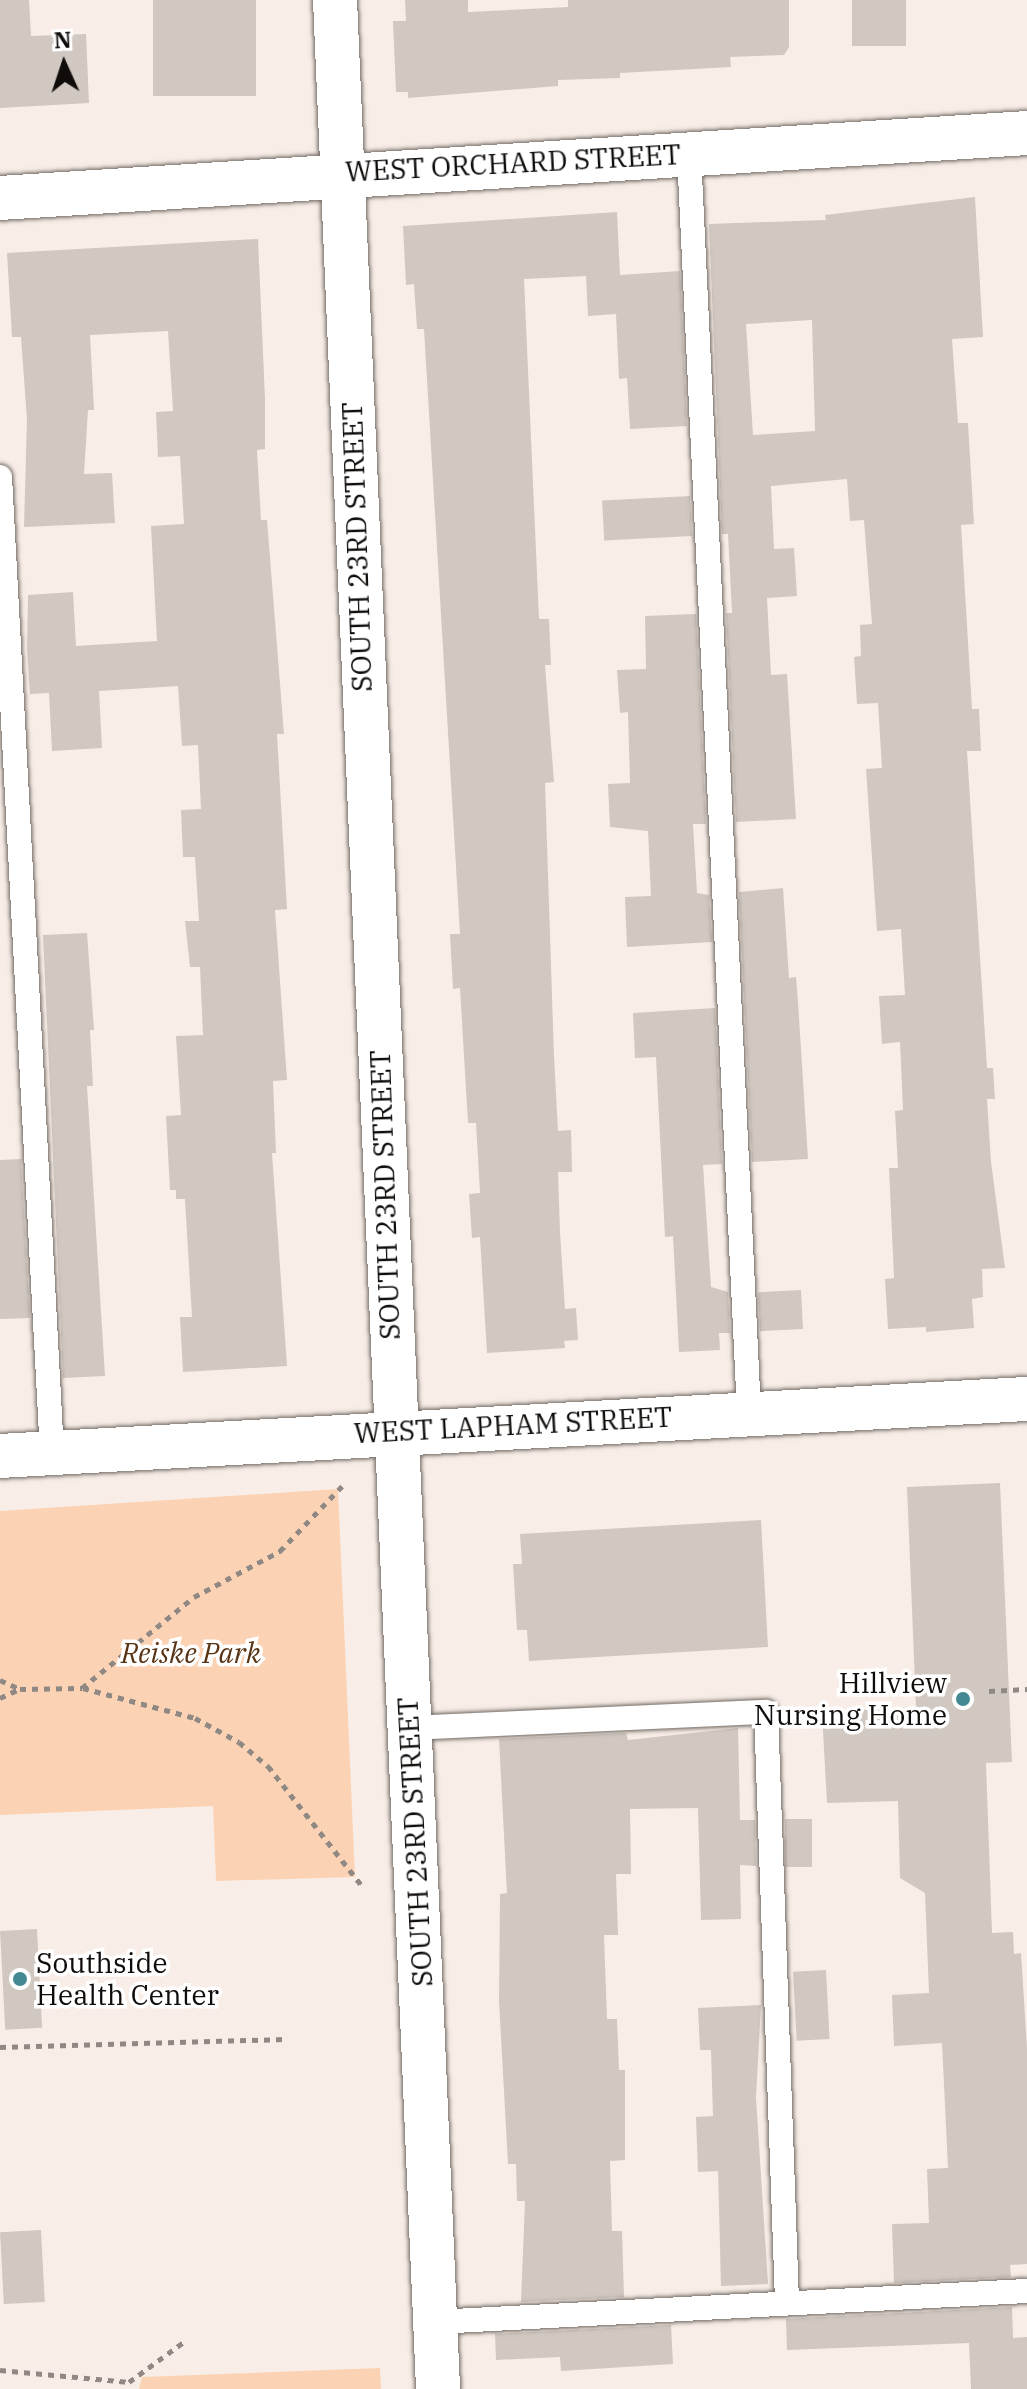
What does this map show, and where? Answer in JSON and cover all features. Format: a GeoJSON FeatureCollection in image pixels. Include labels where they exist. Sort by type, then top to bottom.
{"type":"FeatureCollection","features":[{"type":"Feature","properties":{"kind":"street","name":"SOUTH 23RD STREET"},"geometry":{"type":"LineString","coordinates":[[335,0],[340,173],[438,2389]]}},
{"type":"Feature","properties":{"kind":"street","name":"WEST ORCHARD STREET"},"geometry":{"type":"LineString","coordinates":[[0,198],[340,173],[1027,133]]}},
{"type":"Feature","properties":{"kind":"street","name":"WEST LAPHAM STREET"},"geometry":{"type":"LineString","coordinates":[[0,1456],[749,1411],[1027,1399]]}},
{"type":"Feature","properties":{"kind":"lane"},"geometry":{"type":"LineString","coordinates":[[689,154],[749,1411]]}},
{"type":"Feature","properties":{"kind":"lane"},"geometry":{"type":"LineString","coordinates":[[0,477],[52,1452]]}},
{"type":"Feature","properties":{"kind":"lane"},"geometry":{"type":"LineString","coordinates":[[410,1728],[766,1712],[787,2303]]}},
{"type":"Feature","properties":{"kind":"lane"},"geometry":{"type":"LineString","coordinates":[[435,2322],[1027,2291]]}},
{"type":"Feature","properties":{"kind":"path"},"geometry":{"type":"LineString","coordinates":[[82,1688],[194,1597],[280,1551],[343,1485]]}},
{"type":"Feature","properties":{"kind":"path"},"geometry":{"type":"LineString","coordinates":[[0,1680],[20,1689]]}},
{"type":"Feature","properties":{"kind":"path"},"geometry":{"type":"LineString","coordinates":[[0,1698],[20,1689],[82,1688],[195,1718],[239,1742],[268,1766],[362,1886]]}},
{"type":"Feature","properties":{"kind":"path"},"geometry":{"type":"LineString","coordinates":[[989,1691],[1027,1689]]}},
{"type":"Feature","properties":{"kind":"path"},"geometry":{"type":"LineString","coordinates":[[0,2047],[285,2039]]}},
{"type":"Feature","properties":{"kind":"path"},"geometry":{"type":"LineString","coordinates":[[0,2370],[129,2382],[185,2341]]}},
{"type":"Feature","properties":{"kind":"green space","name":"Reiske Park"},"geometry":{"type":"Polygon","coordinates":[[[338,1489],[355,1877],[216,1881],[213,1806],[0,1815],[0,1511],[338,1489]]]}},
{"type":"Feature","properties":{"kind":"green space"},"geometry":{"type":"Polygon","coordinates":[[[380,2368],[381,2389],[139,2389],[142,2377],[380,2368]]]}},
{"type":"Feature","properties":{"kind":"building"},"geometry":{"type":"Polygon","coordinates":[[[0,0],[29,0],[31,36],[86,34],[89,103],[0,108],[0,0]]]}},
{"type":"Feature","properties":{"kind":"building"},"geometry":{"type":"Polygon","coordinates":[[[153,0],[256,0],[256,96],[153,96],[153,0]]]}},
{"type":"Feature","properties":{"kind":"building"},"geometry":{"type":"Polygon","coordinates":[[[405,0],[468,0],[468,12],[568,7],[568,0],[789,0],[789,47],[784,55],[730,57],[731,67],[620,73],[620,78],[558,80],[558,86],[408,98],[408,92],[396,92],[393,21],[406,21],[405,0]]]}},
{"type":"Feature","properties":{"kind":"building"},"geometry":{"type":"Polygon","coordinates":[[[852,0],[906,0],[906,46],[852,46],[852,0]]]}},
{"type":"Feature","properties":{"kind":"building"},"geometry":{"type":"Polygon","coordinates":[[[975,197],[983,337],[952,339],[958,423],[968,423],[974,524],[961,525],[972,709],[979,709],[981,751],[967,751],[987,1068],[993,1068],[995,1099],[987,1099],[991,1162],[1005,1268],[982,1269],[983,1297],[972,1299],[974,1328],[926,1332],[926,1327],[888,1329],[885,1279],[894,1278],[889,1168],[898,1168],[895,1111],[903,1110],[900,1042],[882,1044],[879,996],[905,995],[901,929],[877,931],[866,769],[882,768],[878,703],[857,704],[854,657],[861,656],[860,625],[872,624],[864,520],[850,521],[847,479],[771,486],[774,549],[794,548],[797,596],[767,598],[771,675],[787,674],[796,819],[736,822],[726,613],[732,613],[728,534],[722,534],[709,224],[826,220],[825,215],[975,197]],[[812,320],[746,324],[753,435],[815,431],[812,320]]]}},
{"type":"Feature","properties":{"kind":"building"},"geometry":{"type":"Polygon","coordinates":[[[617,212],[620,275],[680,271],[687,426],[630,429],[627,378],[619,379],[616,314],[588,316],[586,276],[524,279],[539,619],[549,619],[551,665],[545,665],[554,782],[545,783],[558,1131],[571,1130],[572,1172],[558,1172],[560,1232],[565,1309],[576,1308],[578,1340],[564,1341],[565,1348],[487,1353],[480,1237],[472,1238],[469,1194],[480,1193],[476,1123],[468,1123],[460,988],[453,989],[450,934],[460,934],[424,329],[417,329],[414,284],[406,285],[403,226],[617,212]]]}},
{"type":"Feature","properties":{"kind":"building"},"geometry":{"type":"Polygon","coordinates":[[[258,239],[265,449],[257,450],[261,520],[267,520],[284,734],[277,734],[287,909],[275,910],[287,1080],[273,1081],[276,1153],[272,1153],[287,1366],[183,1372],[180,1317],[192,1317],[185,1199],[176,1199],[176,1190],[170,1190],[166,1116],[181,1115],[176,1036],[203,1035],[200,967],[190,967],[185,921],[199,921],[195,857],[183,857],[181,810],[201,809],[198,745],[182,746],[178,686],[99,691],[102,748],[52,751],[49,693],[30,694],[27,649],[28,595],[73,592],[76,646],[157,641],[151,526],[184,524],[180,456],[158,457],[156,412],[173,411],[168,331],[90,335],[94,410],[88,410],[84,474],[112,473],[115,523],[24,527],[27,420],[21,337],[12,337],[7,253],[258,239]]]}},
{"type":"Feature","properties":{"kind":"building"},"geometry":{"type":"Polygon","coordinates":[[[690,496],[692,536],[604,541],[602,501],[690,496]]]}},
{"type":"Feature","properties":{"kind":"building"},"geometry":{"type":"Polygon","coordinates":[[[696,614],[706,824],[693,824],[697,893],[709,895],[712,942],[627,947],[625,897],[651,896],[648,831],[610,827],[608,784],[630,783],[628,712],[620,713],[617,670],[646,669],[645,616],[696,614]]]}},
{"type":"Feature","properties":{"kind":"building"},"geometry":{"type":"Polygon","coordinates":[[[783,888],[789,978],[796,977],[808,1159],[752,1162],[739,892],[783,888]]]}},
{"type":"Feature","properties":{"kind":"building"},"geometry":{"type":"Polygon","coordinates":[[[87,933],[94,1030],[90,1030],[93,1086],[87,1086],[105,1376],[63,1378],[43,935],[87,933]]]}},
{"type":"Feature","properties":{"kind":"building"},"geometry":{"type":"Polygon","coordinates":[[[715,1008],[722,1164],[703,1165],[711,1287],[728,1292],[730,1333],[719,1333],[720,1350],[679,1352],[673,1236],[665,1237],[656,1057],[635,1058],[633,1013],[715,1008]]]}},
{"type":"Feature","properties":{"kind":"building"},"geometry":{"type":"Polygon","coordinates":[[[21,1159],[30,1318],[0,1319],[0,1160],[21,1159]]]}},
{"type":"Feature","properties":{"kind":"building"},"geometry":{"type":"Polygon","coordinates":[[[801,1290],[803,1329],[760,1331],[758,1292],[801,1290]]]}},
{"type":"Feature","properties":{"kind":"building"},"geometry":{"type":"Polygon","coordinates":[[[1000,1483],[1012,1762],[986,1763],[992,1933],[1013,1932],[1014,1954],[1021,1953],[1027,2048],[1027,2264],[1010,2265],[1011,2277],[894,2283],[892,2224],[929,2223],[927,2169],[948,2168],[942,2043],[894,2046],[892,1995],[929,1993],[925,1893],[900,1878],[898,1801],[827,1803],[822,1712],[916,1707],[907,1487],[1000,1483]]]}},
{"type":"Feature","properties":{"kind":"building"},"geometry":{"type":"Polygon","coordinates":[[[761,1520],[768,1647],[529,1661],[527,1630],[517,1630],[513,1564],[522,1564],[520,1534],[761,1520]]]}},
{"type":"Feature","properties":{"kind":"building"},"geometry":{"type":"Polygon","coordinates":[[[738,1728],[740,1820],[755,1820],[756,1866],[740,1865],[741,1919],[701,1920],[698,1808],[630,1809],[631,1874],[616,1874],[618,1935],[604,1935],[607,2019],[617,2019],[619,2070],[625,2070],[625,2160],[610,2161],[612,2231],[622,2231],[624,2297],[521,2302],[525,2201],[517,2201],[516,2164],[508,2164],[499,2001],[500,1894],[507,1893],[499,1739],[626,1733],[628,1740],[738,1728]]]}},
{"type":"Feature","properties":{"kind":"building"},"geometry":{"type":"Polygon","coordinates":[[[785,1819],[812,1819],[812,1867],[785,1867],[785,1819]]]}},
{"type":"Feature","properties":{"kind":"building","name":"Southside Health Center"},"geometry":{"type":"Polygon","coordinates":[[[37,1929],[42,2028],[5,2030],[0,1931],[37,1929]]]}},
{"type":"Feature","properties":{"kind":"building"},"geometry":{"type":"Polygon","coordinates":[[[826,1970],[830,2039],[797,2041],[793,1972],[826,1970]]]}},
{"type":"Feature","properties":{"kind":"building"},"geometry":{"type":"Polygon","coordinates":[[[761,2005],[756,2098],[768,2284],[721,2286],[718,2171],[698,2172],[696,2117],[713,2116],[711,2050],[700,2050],[698,2008],[761,2005]]]}},
{"type":"Feature","properties":{"kind":"building"},"geometry":{"type":"Polygon","coordinates":[[[41,2230],[45,2302],[4,2304],[0,2232],[41,2230]]]}},
{"type":"Feature","properties":{"kind":"building"},"geometry":{"type":"Polygon","coordinates":[[[1012,2307],[1013,2338],[1027,2337],[1027,2389],[971,2389],[969,2343],[787,2350],[786,2319],[1012,2307]]]}},
{"type":"Feature","properties":{"kind":"building"},"geometry":{"type":"Polygon","coordinates":[[[671,2325],[673,2364],[561,2371],[560,2357],[496,2360],[495,2334],[671,2325]]]}},
{"type":"Feature","properties":{"kind":"place","name":"Hillview Nursing Home"},"geometry":{"type":"Point","coordinates":[963,1699]}},
{"type":"Feature","properties":{"kind":"place","name":"Southside Health Center"},"geometry":{"type":"Point","coordinates":[20,1979]}}]}
